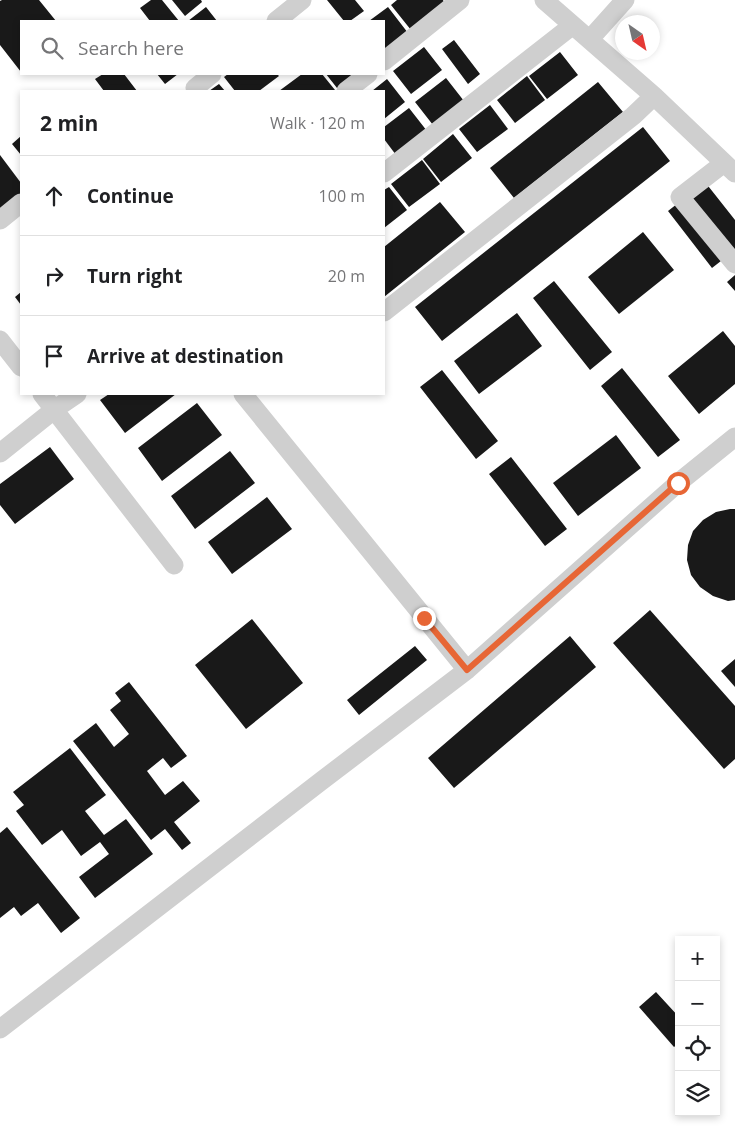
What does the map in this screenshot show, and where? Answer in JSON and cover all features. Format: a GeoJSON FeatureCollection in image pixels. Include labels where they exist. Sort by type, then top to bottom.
{"type":"FeatureCollection","features":[{"type":"Feature","properties":{"kind":"street"},"geometry":{"type":"LineString","coordinates":[[277,20],[302,0]]}},
{"type":"Feature","properties":{"kind":"street"},"geometry":{"type":"LineString","coordinates":[[385,60],[460,0]]}},
{"type":"Feature","properties":{"kind":"street"},"geometry":{"type":"LineString","coordinates":[[544,0],[654,96],[730,168],[680,197],[735,264]]}},
{"type":"Feature","properties":{"kind":"street"},"geometry":{"type":"LineString","coordinates":[[590,39],[625,0]]}},
{"type":"Feature","properties":{"kind":"street"},"geometry":{"type":"LineString","coordinates":[[385,172],[573,25]]}},
{"type":"Feature","properties":{"kind":"street"},"geometry":{"type":"LineString","coordinates":[[195,88],[211,75]]}},
{"type":"Feature","properties":{"kind":"street"},"geometry":{"type":"LineString","coordinates":[[347,90],[367,75]]}},
{"type":"Feature","properties":{"kind":"street"},"geometry":{"type":"LineString","coordinates":[[385,311],[632,116],[654,96]]}},
{"type":"Feature","properties":{"kind":"street"},"geometry":{"type":"LineString","coordinates":[[0,220],[20,204]]}},
{"type":"Feature","properties":{"kind":"street"},"geometry":{"type":"LineString","coordinates":[[0,340],[20,366]]}},
{"type":"Feature","properties":{"kind":"street"},"geometry":{"type":"LineString","coordinates":[[43,395],[174,564]]}},
{"type":"Feature","properties":{"kind":"street"},"geometry":{"type":"LineString","coordinates":[[0,453],[76,395]]}},
{"type":"Feature","properties":{"kind":"street"},"geometry":{"type":"LineString","coordinates":[[245,395],[467,670]]}},
{"type":"Feature","properties":{"kind":"street"},"geometry":{"type":"LineString","coordinates":[[0,1029],[467,670],[678,483],[735,437]]}},
{"type":"Feature","properties":{"kind":"building"},"geometry":{"type":"Polygon","coordinates":[[[39,0],[55,20],[20,20],[20,71],[0,45],[0,1],[39,0]]]}},
{"type":"Feature","properties":{"kind":"building"},"geometry":{"type":"Polygon","coordinates":[[[151,0],[162,0],[178,20],[149,20],[140,8],[151,0]]]}},
{"type":"Feature","properties":{"kind":"building"},"geometry":{"type":"Polygon","coordinates":[[[172,0],[201,0],[202,2],[185,16],[172,0]]]}},
{"type":"Feature","properties":{"kind":"building"},"geometry":{"type":"Polygon","coordinates":[[[327,0],[355,0],[364,11],[351,20],[343,20],[327,0]]]}},
{"type":"Feature","properties":{"kind":"building"},"geometry":{"type":"Polygon","coordinates":[[[397,0],[443,0],[445,4],[411,30],[391,5],[397,0]]]}},
{"type":"Feature","properties":{"kind":"building"},"geometry":{"type":"Polygon","coordinates":[[[206,7],[216,20],[189,20],[206,7]]]}},
{"type":"Feature","properties":{"kind":"building"},"geometry":{"type":"Polygon","coordinates":[[[388,7],[408,33],[385,51],[385,20],[370,20],[388,7]]]}},
{"type":"Feature","properties":{"kind":"building"},"geometry":{"type":"Polygon","coordinates":[[[454,40],[480,74],[468,84],[442,49],[454,40]]]}},
{"type":"Feature","properties":{"kind":"building"},"geometry":{"type":"Polygon","coordinates":[[[424,47],[442,70],[411,94],[393,71],[424,47]]]}},
{"type":"Feature","properties":{"kind":"building"},"geometry":{"type":"Polygon","coordinates":[[[560,52],[578,75],[547,99],[529,76],[560,52]]]}},
{"type":"Feature","properties":{"kind":"building"},"geometry":{"type":"Polygon","coordinates":[[[101,75],[125,75],[136,90],[103,90],[95,79],[101,75]]]}},
{"type":"Feature","properties":{"kind":"building"},"geometry":{"type":"Polygon","coordinates":[[[158,75],[177,75],[165,84],[158,75]]]}},
{"type":"Feature","properties":{"kind":"building"},"geometry":{"type":"Polygon","coordinates":[[[227,75],[279,76],[260,90],[234,90],[224,77],[227,75]]]}},
{"type":"Feature","properties":{"kind":"building"},"geometry":{"type":"Polygon","coordinates":[[[301,75],[323,75],[335,90],[280,90],[301,75]]]}},
{"type":"Feature","properties":{"kind":"building"},"geometry":{"type":"Polygon","coordinates":[[[327,75],[355,75],[337,88],[327,75]]]}},
{"type":"Feature","properties":{"kind":"building"},"geometry":{"type":"Polygon","coordinates":[[[527,76],[545,100],[515,123],[497,100],[527,76]]]}},
{"type":"Feature","properties":{"kind":"building"},"geometry":{"type":"Polygon","coordinates":[[[446,78],[464,101],[433,125],[415,102],[446,78]]]}},
{"type":"Feature","properties":{"kind":"building"},"geometry":{"type":"Polygon","coordinates":[[[387,79],[405,102],[385,118],[385,90],[373,90],[387,79]]]}},
{"type":"Feature","properties":{"kind":"building"},"geometry":{"type":"Polygon","coordinates":[[[598,82],[623,112],[514,198],[490,168],[598,82]]]}},
{"type":"Feature","properties":{"kind":"building"},"geometry":{"type":"Polygon","coordinates":[[[219,84],[224,90],[210,90],[219,84]]]}},
{"type":"Feature","properties":{"kind":"building"},"geometry":{"type":"Polygon","coordinates":[[[490,105],[508,129],[477,152],[459,129],[490,105]]]}},
{"type":"Feature","properties":{"kind":"building"},"geometry":{"type":"Polygon","coordinates":[[[409,108],[427,131],[396,155],[385,140],[385,126],[409,108]]]}},
{"type":"Feature","properties":{"kind":"building"},"geometry":{"type":"Polygon","coordinates":[[[643,127],[670,161],[442,341],[415,307],[643,127]]]}},
{"type":"Feature","properties":{"kind":"building"},"geometry":{"type":"Polygon","coordinates":[[[453,134],[472,158],[441,182],[423,159],[453,134]]]}},
{"type":"Feature","properties":{"kind":"building"},"geometry":{"type":"Polygon","coordinates":[[[20,137],[20,154],[12,144],[20,137]]]}},
{"type":"Feature","properties":{"kind":"building"},"geometry":{"type":"Polygon","coordinates":[[[0,155],[20,182],[20,196],[2,210],[0,208],[0,155]]]}},
{"type":"Feature","properties":{"kind":"building"},"geometry":{"type":"Polygon","coordinates":[[[422,160],[440,184],[409,207],[391,184],[422,160]]]}},
{"type":"Feature","properties":{"kind":"building"},"geometry":{"type":"Polygon","coordinates":[[[705,182],[735,220],[735,250],[712,268],[668,211],[705,182]]]}},
{"type":"Feature","properties":{"kind":"building"},"geometry":{"type":"Polygon","coordinates":[[[389,187],[407,210],[385,227],[385,189],[389,187]]]}},
{"type":"Feature","properties":{"kind":"building"},"geometry":{"type":"Polygon","coordinates":[[[440,202],[465,232],[385,296],[385,246],[440,202]]]}},
{"type":"Feature","properties":{"kind":"building"},"geometry":{"type":"Polygon","coordinates":[[[643,232],[674,270],[619,314],[588,277],[643,232]]]}},
{"type":"Feature","properties":{"kind":"building"},"geometry":{"type":"Polygon","coordinates":[[[735,275],[735,291],[727,282],[735,275]]]}},
{"type":"Feature","properties":{"kind":"building"},"geometry":{"type":"Polygon","coordinates":[[[554,281],[612,352],[590,370],[533,298],[554,281]]]}},
{"type":"Feature","properties":{"kind":"building"},"geometry":{"type":"Polygon","coordinates":[[[20,293],[20,304],[15,297],[20,293]]]}},
{"type":"Feature","properties":{"kind":"building"},"geometry":{"type":"Polygon","coordinates":[[[517,313],[542,346],[479,394],[454,361],[517,313]]]}},
{"type":"Feature","properties":{"kind":"building"},"geometry":{"type":"Polygon","coordinates":[[[723,331],[735,346],[735,384],[699,414],[668,376],[723,331]]]}},
{"type":"Feature","properties":{"kind":"building"},"geometry":{"type":"Polygon","coordinates":[[[622,368],[680,440],[658,457],[601,386],[622,368]]]}},
{"type":"Feature","properties":{"kind":"building"},"geometry":{"type":"Polygon","coordinates":[[[442,370],[498,441],[476,459],[420,387],[442,370]]]}},
{"type":"Feature","properties":{"kind":"building"},"geometry":{"type":"Polygon","coordinates":[[[108,395],[175,395],[125,433],[100,400],[108,395]]]}},
{"type":"Feature","properties":{"kind":"building"},"geometry":{"type":"Polygon","coordinates":[[[197,403],[222,435],[162,481],[138,448],[197,403]]]}},
{"type":"Feature","properties":{"kind":"building"},"geometry":{"type":"Polygon","coordinates":[[[616,435],[641,468],[578,516],[553,483],[616,435]]]}},
{"type":"Feature","properties":{"kind":"building"},"geometry":{"type":"Polygon","coordinates":[[[50,447],[74,479],[15,524],[0,505],[0,484],[50,447]]]}},
{"type":"Feature","properties":{"kind":"building"},"geometry":{"type":"Polygon","coordinates":[[[230,451],[255,483],[195,529],[171,496],[230,451]]]}},
{"type":"Feature","properties":{"kind":"building"},"geometry":{"type":"Polygon","coordinates":[[[511,457],[567,529],[545,546],[489,474],[511,457]]]}},
{"type":"Feature","properties":{"kind":"building"},"geometry":{"type":"Polygon","coordinates":[[[267,497],[292,529],[232,574],[208,542],[267,497]]]}},
{"type":"Feature","properties":{"kind":"building"},"geometry":{"type":"Polygon","coordinates":[[[735,509],[735,600],[728,601],[713,596],[700,587],[691,575],[687,560],[688,545],[693,531],[703,520],[716,512],[735,509]]]}},
{"type":"Feature","properties":{"kind":"building"},"geometry":{"type":"Polygon","coordinates":[[[650,610],[735,706],[735,759],[724,769],[613,643],[650,610]]]}},
{"type":"Feature","properties":{"kind":"building"},"geometry":{"type":"Polygon","coordinates":[[[252,619],[303,683],[246,729],[195,665],[252,619]]]}},
{"type":"Feature","properties":{"kind":"building"},"geometry":{"type":"Polygon","coordinates":[[[570,636],[596,667],[454,788],[428,758],[570,636]]]}},
{"type":"Feature","properties":{"kind":"building"},"geometry":{"type":"Polygon","coordinates":[[[415,646],[427,660],[359,715],[347,700],[415,646]]]}},
{"type":"Feature","properties":{"kind":"building"},"geometry":{"type":"Polygon","coordinates":[[[735,659],[735,687],[721,671],[735,659]]]}},
{"type":"Feature","properties":{"kind":"building"},"geometry":{"type":"Polygon","coordinates":[[[129,682],[187,756],[171,768],[163,758],[147,771],[165,795],[183,781],[200,801],[174,822],[191,843],[182,850],[165,829],[151,840],[73,741],[96,723],[114,747],[129,734],[110,710],[121,701],[115,693],[129,682]]]}},
{"type":"Feature","properties":{"kind":"building"},"geometry":{"type":"Polygon","coordinates":[[[70,748],[106,795],[85,811],[104,835],[126,819],[153,854],[95,898],[79,877],[109,854],[100,842],[81,856],[62,830],[42,845],[16,811],[24,805],[13,792],[70,748]]]}},
{"type":"Feature","properties":{"kind":"building"},"geometry":{"type":"Polygon","coordinates":[[[7,827],[80,918],[61,933],[38,903],[21,916],[14,907],[0,918],[0,833],[7,827]]]}},
{"type":"Feature","properties":{"kind":"building"},"geometry":{"type":"Polygon","coordinates":[[[656,992],[675,1013],[675,1046],[674,1047],[639,1007],[656,992]]]}},
{"type":"Feature","properties":{"kind":"route"},"geometry":{"type":"LineString","coordinates":[[424,618],[467,670],[678,483]]}}]}
